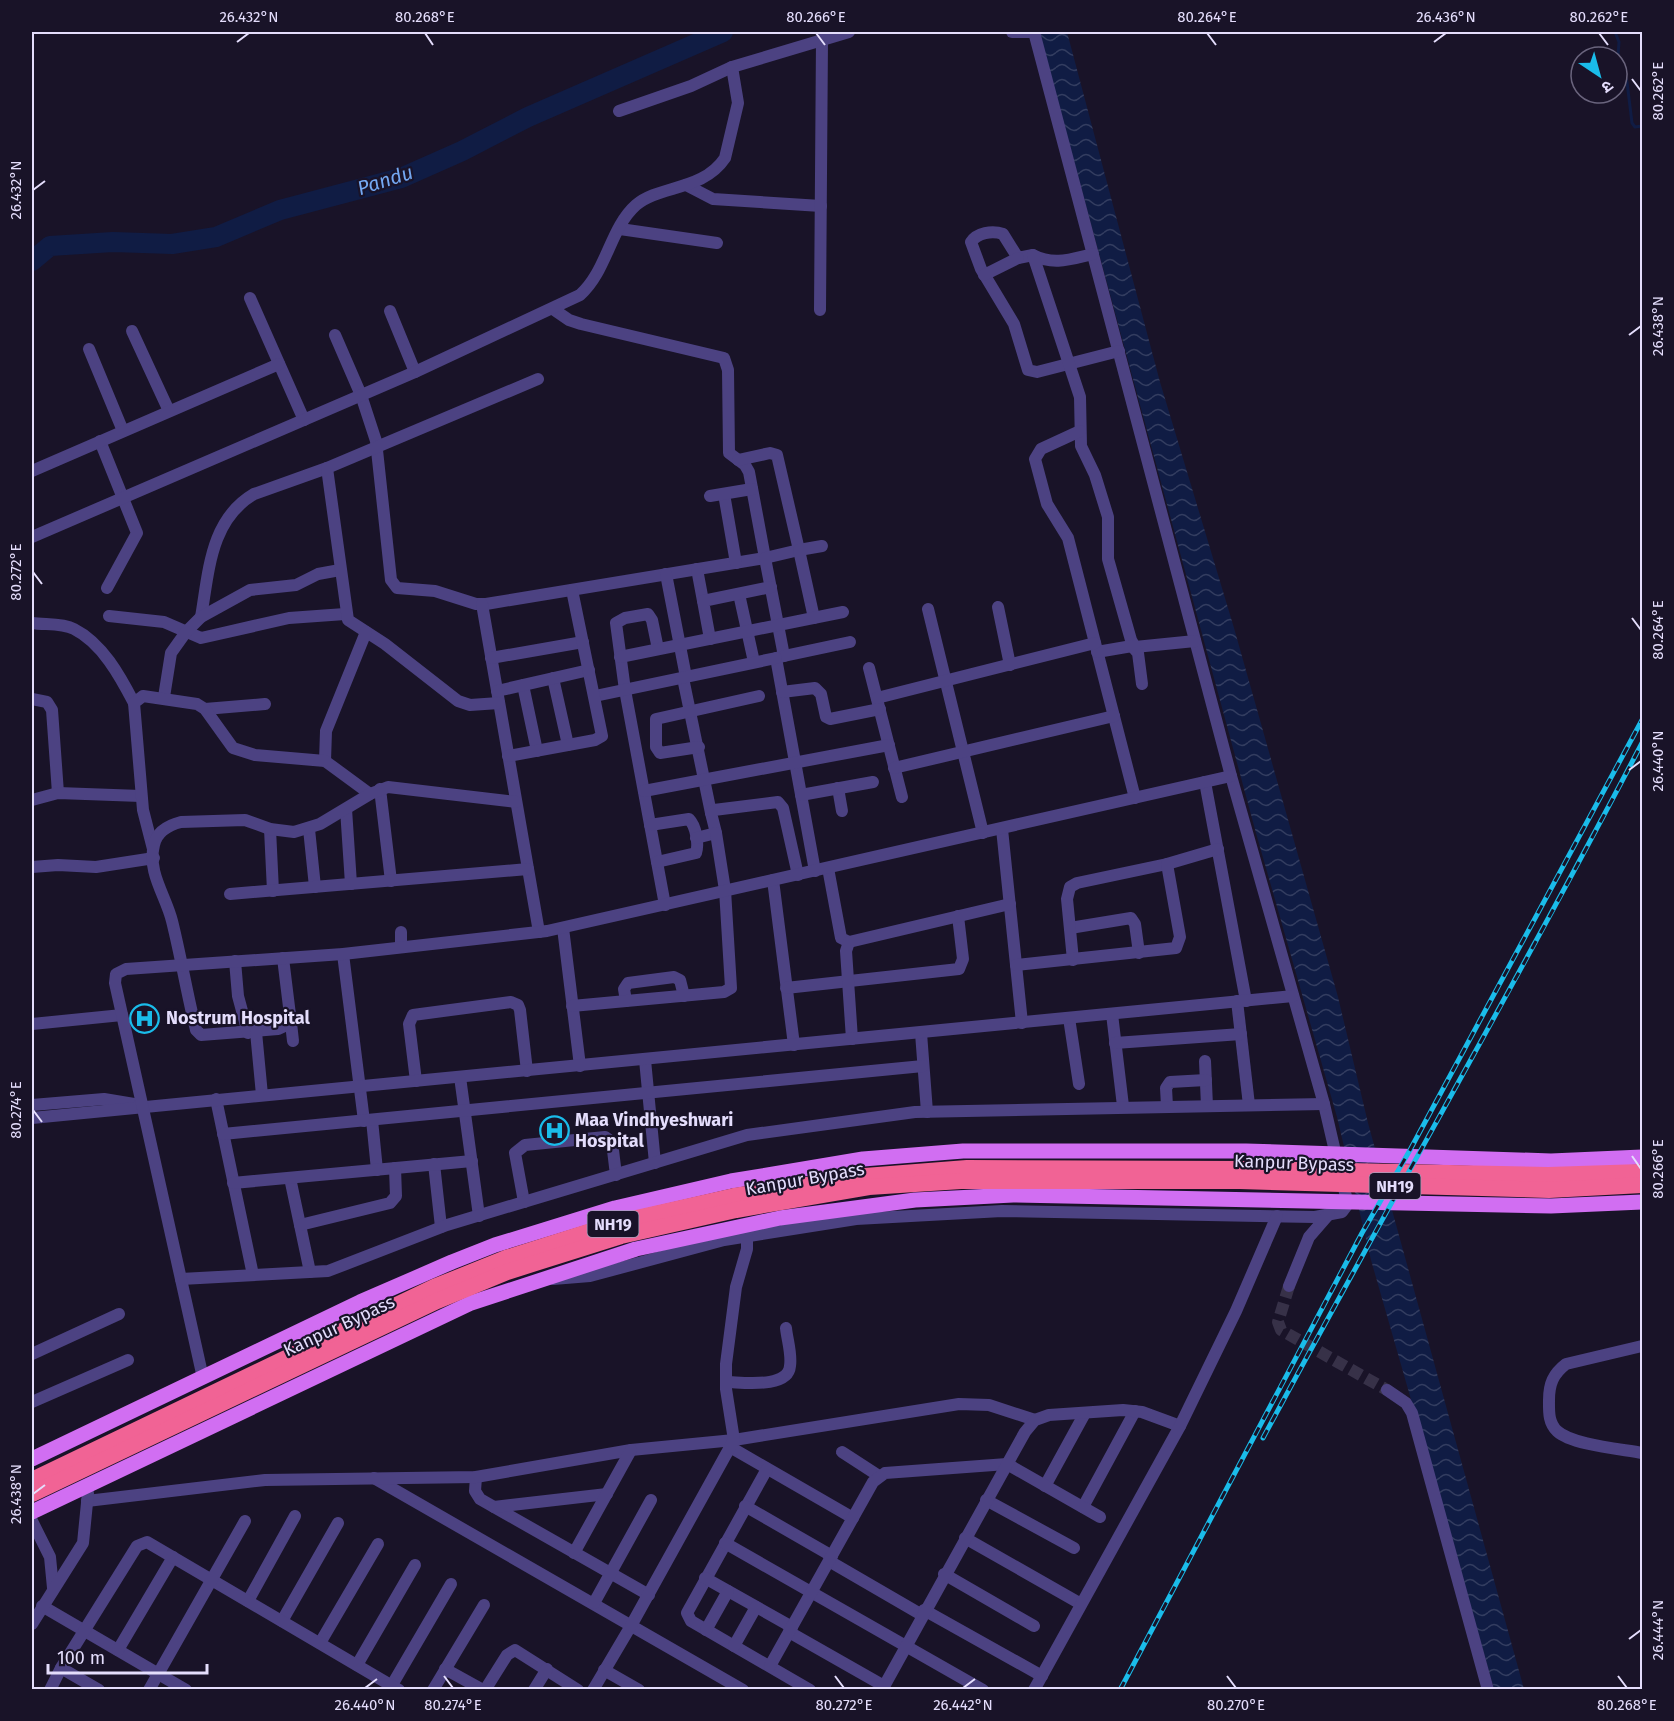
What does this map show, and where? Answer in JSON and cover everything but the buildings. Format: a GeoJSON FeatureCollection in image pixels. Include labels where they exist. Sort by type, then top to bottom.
{"type":"FeatureCollection","features":[{"type":"Feature","properties":{"kind":"highway","name":"Kanpur Bypass"},"geometry":{"type":"LineString","coordinates":[[32,1480],[434,1287],[506,1258],[623,1221],[734,1196],[865,1176],[967,1168],[1245,1168],[1550,1183],[1642,1172]]}},
{"type":"Feature","properties":{"kind":"highway","name":"Kanpur Bypass"},"geometry":{"type":"LineString","coordinates":[[32,1494],[447,1297],[507,1272],[621,1236],[736,1210],[869,1187],[961,1181],[1642,1185]]}},
{"type":"Feature","properties":{"kind":"main road"},"geometry":{"type":"LineString","coordinates":[[32,1459],[360,1302],[495,1245],[631,1204],[731,1181],[863,1159],[963,1151],[1246,1151],[1550,1183],[1642,1202]]}},
{"type":"Feature","properties":{"kind":"main road"},"geometry":{"type":"LineString","coordinates":[[32,1512],[88,1493],[471,1303],[636,1249],[780,1218],[915,1200],[1550,1183],[1642,1157]]}},
{"type":"Feature","properties":{"kind":"street"},"geometry":{"type":"LineString","coordinates":[[619,111],[691,86],[732,67],[849,32]]}},
{"type":"Feature","properties":{"kind":"street"},"geometry":{"type":"LineString","coordinates":[[543,1278],[566,1280],[590,1276],[701,1245],[856,1219],[1002,1210],[1315,1217],[1342,1212],[1348,1204],[1324,1104],[1231,776],[1034,32],[1012,32]]}},
{"type":"Feature","properties":{"kind":"street"},"geometry":{"type":"LineString","coordinates":[[820,310],[822,39]]}},
{"type":"Feature","properties":{"kind":"street"},"geometry":{"type":"LineString","coordinates":[[32,537],[415,372],[553,309],[587,288],[632,209],[646,198],[686,185],[715,169],[725,158],[739,97],[732,67]]}},
{"type":"Feature","properties":{"kind":"street"},"geometry":{"type":"LineString","coordinates":[[686,185],[713,199],[821,206]]}},
{"type":"Feature","properties":{"kind":"street"},"geometry":{"type":"LineString","coordinates":[[620,229],[717,243]]}},
{"type":"Feature","properties":{"kind":"street"},"geometry":{"type":"LineString","coordinates":[[1018,258],[1003,234],[994,232],[977,236],[971,242],[971,247],[984,275],[1014,324],[1028,370],[1037,372],[1119,351]]}},
{"type":"Feature","properties":{"kind":"street"},"geometry":{"type":"LineString","coordinates":[[984,275],[1018,258],[1033,255],[1042,261],[1056,263],[1093,254]]}},
{"type":"Feature","properties":{"kind":"street"},"geometry":{"type":"LineString","coordinates":[[1033,255],[1083,408],[1080,431],[1082,446],[1095,475],[1108,517],[1108,559],[1131,640],[1135,648],[1196,641]]}},
{"type":"Feature","properties":{"kind":"street"},"geometry":{"type":"LineString","coordinates":[[250,298],[304,420]]}},
{"type":"Feature","properties":{"kind":"street"},"geometry":{"type":"LineString","coordinates":[[553,309],[569,320],[724,358],[728,370],[729,453],[749,472],[778,625],[782,692],[801,795],[841,938],[849,942],[1010,904]]}},
{"type":"Feature","properties":{"kind":"street"},"geometry":{"type":"LineString","coordinates":[[390,311],[415,372]]}},
{"type":"Feature","properties":{"kind":"street"},"geometry":{"type":"LineString","coordinates":[[132,331],[169,411]]}},
{"type":"Feature","properties":{"kind":"street"},"geometry":{"type":"LineString","coordinates":[[335,335],[362,395],[377,448],[392,585],[397,588],[435,591],[482,604],[736,563],[822,546]]}},
{"type":"Feature","properties":{"kind":"street"},"geometry":{"type":"LineString","coordinates":[[89,349],[123,431]]}},
{"type":"Feature","properties":{"kind":"street"},"geometry":{"type":"LineString","coordinates":[[32,471],[279,364]]}},
{"type":"Feature","properties":{"kind":"street"},"geometry":{"type":"LineString","coordinates":[[201,617],[213,551],[225,519],[244,499],[377,448],[538,379]]}},
{"type":"Feature","properties":{"kind":"street"},"geometry":{"type":"LineString","coordinates":[[1080,431],[1041,449],[1035,459],[1047,504],[1068,538],[1135,798]]}},
{"type":"Feature","properties":{"kind":"street"},"geometry":{"type":"LineString","coordinates":[[100,441],[137,533],[107,588]]}},
{"type":"Feature","properties":{"kind":"street"},"geometry":{"type":"LineString","coordinates":[[738,460],[770,453],[777,455],[814,618]]}},
{"type":"Feature","properties":{"kind":"street"},"geometry":{"type":"LineString","coordinates":[[327,468],[345,614],[348,620],[385,644],[458,701],[470,705],[498,697],[523,685],[589,670]]}},
{"type":"Feature","properties":{"kind":"street"},"geometry":{"type":"LineString","coordinates":[[710,496],[752,489]]}},
{"type":"Feature","properties":{"kind":"street"},"geometry":{"type":"LineString","coordinates":[[724,494],[736,563]]}},
{"type":"Feature","properties":{"kind":"street"},"geometry":{"type":"LineString","coordinates":[[697,569],[711,639]]}},
{"type":"Feature","properties":{"kind":"street"},"geometry":{"type":"LineString","coordinates":[[164,697],[168,662],[186,632],[201,617],[250,590],[296,585],[318,574],[340,570]]}},
{"type":"Feature","properties":{"kind":"street"},"geometry":{"type":"LineString","coordinates":[[572,1006],[724,992],[731,988],[725,890],[666,574]]}},
{"type":"Feature","properties":{"kind":"street"},"geometry":{"type":"LineString","coordinates":[[703,601],[771,587]]}},
{"type":"Feature","properties":{"kind":"street"},"geometry":{"type":"LineString","coordinates":[[508,756],[595,740],[602,736],[572,590]]}},
{"type":"Feature","properties":{"kind":"street"},"geometry":{"type":"LineString","coordinates":[[739,594],[754,662]]}},
{"type":"Feature","properties":{"kind":"street"},"geometry":{"type":"LineString","coordinates":[[482,604],[539,932]]}},
{"type":"Feature","properties":{"kind":"street"},"geometry":{"type":"LineString","coordinates":[[998,607],[1010,665]]}},
{"type":"Feature","properties":{"kind":"street"},"geometry":{"type":"LineString","coordinates":[[928,609],[983,833]]}},
{"type":"Feature","properties":{"kind":"street"},"geometry":{"type":"LineString","coordinates":[[620,657],[843,612]]}},
{"type":"Feature","properties":{"kind":"street"},"geometry":{"type":"LineString","coordinates":[[109,616],[156,620],[201,638],[290,618],[345,614]]}},
{"type":"Feature","properties":{"kind":"street"},"geometry":{"type":"LineString","coordinates":[[658,649],[652,620],[648,614],[616,623],[625,690],[665,904]]}},
{"type":"Feature","properties":{"kind":"street"},"geometry":{"type":"LineString","coordinates":[[32,623],[66,626],[81,633],[111,663],[134,703],[141,796],[154,853],[157,883],[172,919],[180,966],[196,1030],[201,1035],[252,1032],[278,1029],[291,1023]]}},
{"type":"Feature","properties":{"kind":"street"},"geometry":{"type":"LineString","coordinates":[[325,761],[326,731],[366,632]]}},
{"type":"Feature","properties":{"kind":"street"},"geometry":{"type":"LineString","coordinates":[[491,658],[583,642]]}},
{"type":"Feature","properties":{"kind":"street"},"geometry":{"type":"LineString","coordinates":[[595,696],[850,642]]}},
{"type":"Feature","properties":{"kind":"street"},"geometry":{"type":"LineString","coordinates":[[782,692],[815,688],[821,694],[826,717],[830,719],[945,681],[1010,665],[1096,647],[1132,646],[1138,653],[1142,684]]}},
{"type":"Feature","properties":{"kind":"street"},"geometry":{"type":"LineString","coordinates":[[869,668],[902,797]]}},
{"type":"Feature","properties":{"kind":"street"},"geometry":{"type":"LineString","coordinates":[[553,678],[568,745]]}},
{"type":"Feature","properties":{"kind":"street"},"geometry":{"type":"LineString","coordinates":[[523,685],[537,751]]}},
{"type":"Feature","properties":{"kind":"street"},"geometry":{"type":"LineString","coordinates":[[134,703],[143,696],[164,697],[197,704],[205,709],[226,742],[243,753],[325,761],[375,791],[391,881]]}},
{"type":"Feature","properties":{"kind":"street"},"geometry":{"type":"LineString","coordinates":[[699,747],[663,754],[656,747],[656,719],[759,696]]}},
{"type":"Feature","properties":{"kind":"street"},"geometry":{"type":"LineString","coordinates":[[32,699],[47,702],[52,710],[58,793]]}},
{"type":"Feature","properties":{"kind":"street"},"geometry":{"type":"LineString","coordinates":[[205,709],[265,704]]}},
{"type":"Feature","properties":{"kind":"street"},"geometry":{"type":"LineString","coordinates":[[894,768],[1113,716]]}},
{"type":"Feature","properties":{"kind":"street"},"geometry":{"type":"LineString","coordinates":[[644,791],[889,745]]}},
{"type":"Feature","properties":{"kind":"street"},"geometry":{"type":"LineString","coordinates":[[202,1378],[115,983],[116,974],[126,969],[343,954],[563,928],[1231,776]]}},
{"type":"Feature","properties":{"kind":"street"},"geometry":{"type":"LineString","coordinates":[[801,795],[873,782]]}},
{"type":"Feature","properties":{"kind":"street"},"geometry":{"type":"LineString","coordinates":[[1205,782],[1242,1001],[1241,1034],[1249,1105]]}},
{"type":"Feature","properties":{"kind":"street"},"geometry":{"type":"LineString","coordinates":[[154,853],[159,834],[172,824],[245,820],[270,829],[294,832],[309,828],[375,791],[388,787],[516,802]]}},
{"type":"Feature","properties":{"kind":"street"},"geometry":{"type":"LineString","coordinates":[[838,788],[842,811]]}},
{"type":"Feature","properties":{"kind":"street"},"geometry":{"type":"LineString","coordinates":[[32,800],[58,793],[141,796]]}},
{"type":"Feature","properties":{"kind":"street"},"geometry":{"type":"LineString","coordinates":[[711,813],[714,810],[771,802],[782,804],[798,875]]}},
{"type":"Feature","properties":{"kind":"street"},"geometry":{"type":"LineString","coordinates":[[346,808],[351,884]]}},
{"type":"Feature","properties":{"kind":"street"},"geometry":{"type":"LineString","coordinates":[[650,825],[689,819],[696,838],[696,853],[657,862]]}},
{"type":"Feature","properties":{"kind":"street"},"geometry":{"type":"LineString","coordinates":[[309,828],[315,887]]}},
{"type":"Feature","properties":{"kind":"street"},"geometry":{"type":"LineString","coordinates":[[270,829],[273,891]]}},
{"type":"Feature","properties":{"kind":"street"},"geometry":{"type":"LineString","coordinates":[[1002,829],[1022,1023]]}},
{"type":"Feature","properties":{"kind":"street"},"geometry":{"type":"LineString","coordinates":[[696,838],[716,833]]}},
{"type":"Feature","properties":{"kind":"street"},"geometry":{"type":"LineString","coordinates":[[1073,960],[1067,900],[1070,888],[1077,883],[1167,864],[1218,849]]}},
{"type":"Feature","properties":{"kind":"street"},"geometry":{"type":"LineString","coordinates":[[32,867],[58,865],[96,867],[154,853]]}},
{"type":"Feature","properties":{"kind":"street"},"geometry":{"type":"LineString","coordinates":[[1016,965],[1168,951],[1179,943],[1180,937],[1167,864]]}},
{"type":"Feature","properties":{"kind":"street"},"geometry":{"type":"LineString","coordinates":[[230,894],[528,869]]}},
{"type":"Feature","properties":{"kind":"street"},"geometry":{"type":"LineString","coordinates":[[772,880],[794,1045]]}},
{"type":"Feature","properties":{"kind":"street"},"geometry":{"type":"LineString","coordinates":[[786,988],[959,969],[963,959],[958,916]]}},
{"type":"Feature","properties":{"kind":"street"},"geometry":{"type":"LineString","coordinates":[[1070,928],[1131,918],[1135,924],[1139,953]]}},
{"type":"Feature","properties":{"kind":"street"},"geometry":{"type":"LineString","coordinates":[[563,928],[580,1066]]}},
{"type":"Feature","properties":{"kind":"street"},"geometry":{"type":"LineString","coordinates":[[400,933],[401,947]]}},
{"type":"Feature","properties":{"kind":"street"},"geometry":{"type":"LineString","coordinates":[[849,942],[846,951],[852,1039]]}},
{"type":"Feature","properties":{"kind":"street"},"geometry":{"type":"LineString","coordinates":[[343,954],[359,1086],[377,1170]]}},
{"type":"Feature","properties":{"kind":"street"},"geometry":{"type":"LineString","coordinates":[[283,958],[293,1041]]}},
{"type":"Feature","properties":{"kind":"street"},"geometry":{"type":"LineString","coordinates":[[235,962],[238,996],[252,1032],[262,1095]]}},
{"type":"Feature","properties":{"kind":"street"},"geometry":{"type":"LineString","coordinates":[[626,1001],[624,989],[628,983],[674,977],[680,980],[684,996]]}},
{"type":"Feature","properties":{"kind":"street"},"geometry":{"type":"LineString","coordinates":[[32,1118],[106,1113],[142,1106],[645,1060],[1293,996]]}},
{"type":"Feature","properties":{"kind":"street"},"geometry":{"type":"LineString","coordinates":[[416,1081],[409,1024],[414,1015],[511,1002],[518,1005],[520,1010],[527,1071]]}},
{"type":"Feature","properties":{"kind":"street"},"geometry":{"type":"LineString","coordinates":[[1112,1014],[1123,1106]]}},
{"type":"Feature","properties":{"kind":"street"},"geometry":{"type":"LineString","coordinates":[[32,1024],[122,1015]]}},
{"type":"Feature","properties":{"kind":"street"},"geometry":{"type":"LineString","coordinates":[[1069,1018],[1079,1084]]}},
{"type":"Feature","properties":{"kind":"street"},"geometry":{"type":"LineString","coordinates":[[921,1033],[927,1112]]}},
{"type":"Feature","properties":{"kind":"street"},"geometry":{"type":"LineString","coordinates":[[1115,1043],[1241,1034]]}},
{"type":"Feature","properties":{"kind":"street"},"geometry":{"type":"LineString","coordinates":[[645,1060],[655,1163]]}},
{"type":"Feature","properties":{"kind":"street"},"geometry":{"type":"LineString","coordinates":[[1205,1061],[1207,1106]]}},
{"type":"Feature","properties":{"kind":"street"},"geometry":{"type":"LineString","coordinates":[[223,1134],[923,1066]]}},
{"type":"Feature","properties":{"kind":"street"},"geometry":{"type":"LineString","coordinates":[[460,1077],[479,1216]]}},
{"type":"Feature","properties":{"kind":"street"},"geometry":{"type":"LineString","coordinates":[[1167,1106],[1166,1088],[1170,1082],[1206,1080]]}},
{"type":"Feature","properties":{"kind":"street"},"geometry":{"type":"LineString","coordinates":[[32,1106],[104,1099],[142,1106]]}},
{"type":"Feature","properties":{"kind":"street"},"geometry":{"type":"LineString","coordinates":[[216,1099],[253,1275]]}},
{"type":"Feature","properties":{"kind":"street"},"geometry":{"type":"LineString","coordinates":[[181,1279],[328,1271],[441,1227],[747,1135],[927,1112],[1123,1106],[1324,1104]]}},
{"type":"Feature","properties":{"kind":"street"},"geometry":{"type":"LineString","coordinates":[[525,1202],[515,1153],[525,1145],[605,1137],[614,1146],[616,1175]]}},
{"type":"Feature","properties":{"kind":"street"},"geometry":{"type":"LineString","coordinates":[[234,1183],[472,1161]]}},
{"type":"Feature","properties":{"kind":"street"},"geometry":{"type":"LineString","coordinates":[[434,1164],[441,1227]]}},
{"type":"Feature","properties":{"kind":"street"},"geometry":{"type":"LineString","coordinates":[[300,1225],[394,1200],[395,1168]]}},
{"type":"Feature","properties":{"kind":"street"},"geometry":{"type":"LineString","coordinates":[[290,1178],[310,1272]]}},
{"type":"Feature","properties":{"kind":"street"},"geometry":{"type":"LineString","coordinates":[[1289,1286],[1309,1237],[1329,1214]]}},
{"type":"Feature","properties":{"kind":"street"},"geometry":{"type":"LineString","coordinates":[[1034,1689],[1180,1426],[1236,1311],[1277,1216]]}},
{"type":"Feature","properties":{"kind":"street"},"geometry":{"type":"LineString","coordinates":[[592,1689],[649,1595],[732,1444],[726,1382],[735,1287],[747,1249],[747,1236]]}},
{"type":"Feature","properties":{"kind":"street"},"geometry":{"type":"LineString","coordinates":[[32,1354],[119,1314]]}},
{"type":"Feature","properties":{"kind":"street"},"geometry":{"type":"LineString","coordinates":[[726,1382],[767,1383],[784,1376],[790,1366],[786,1328]]}},
{"type":"Feature","properties":{"kind":"street"},"geometry":{"type":"LineString","coordinates":[[1642,1346],[1566,1364],[1556,1371],[1549,1387],[1550,1420],[1556,1430],[1568,1438],[1642,1453]]}},
{"type":"Feature","properties":{"kind":"street"},"geometry":{"type":"LineString","coordinates":[[32,1402],[128,1360]]}},
{"type":"Feature","properties":{"kind":"street"},"geometry":{"type":"LineString","coordinates":[[1387,1390],[1406,1403],[1412,1413],[1488,1689]]}},
{"type":"Feature","properties":{"kind":"street"},"geometry":{"type":"LineString","coordinates":[[32,1624],[83,1543],[88,1493],[265,1480],[476,1477],[631,1450],[732,1444],[958,1404],[989,1405],[1035,1420]]}},
{"type":"Feature","properties":{"kind":"street"},"geometry":{"type":"LineString","coordinates":[[705,1578],[756,1607],[883,1688],[944,1574],[1025,1432],[1035,1420],[1049,1415],[1135,1411],[1180,1426]]}},
{"type":"Feature","properties":{"kind":"street"},"geometry":{"type":"LineString","coordinates":[[1083,1507],[1135,1411]]}},
{"type":"Feature","properties":{"kind":"street"},"geometry":{"type":"LineString","coordinates":[[1045,1486],[1085,1413]]}},
{"type":"Feature","properties":{"kind":"street"},"geometry":{"type":"LineString","coordinates":[[732,1444],[767,1469],[853,1518]]}},
{"type":"Feature","properties":{"kind":"street"},"geometry":{"type":"LineString","coordinates":[[574,1553],[631,1450]]}},
{"type":"Feature","properties":{"kind":"street"},"geometry":{"type":"LineString","coordinates":[[842,1452],[879,1476]]}},
{"type":"Feature","properties":{"kind":"street"},"geometry":{"type":"LineString","coordinates":[[770,1666],[879,1476],[892,1471],[1007,1464],[1100,1517]]}},
{"type":"Feature","properties":{"kind":"street"},"geometry":{"type":"LineString","coordinates":[[767,1469],[687,1613],[691,1621],[810,1689]]}},
{"type":"Feature","properties":{"kind":"street"},"geometry":{"type":"LineString","coordinates":[[373,1477],[743,1689]]}},
{"type":"Feature","properties":{"kind":"street"},"geometry":{"type":"LineString","coordinates":[[476,1477],[474,1486],[476,1495],[649,1595]]}},
{"type":"Feature","properties":{"kind":"street"},"geometry":{"type":"LineString","coordinates":[[494,1507],[607,1494]]}},
{"type":"Feature","properties":{"kind":"street"},"geometry":{"type":"LineString","coordinates":[[594,1603],[651,1500]]}},
{"type":"Feature","properties":{"kind":"street"},"geometry":{"type":"LineString","coordinates":[[986,1500],[1074,1548]]}},
{"type":"Feature","properties":{"kind":"street"},"geometry":{"type":"LineString","coordinates":[[746,1506],[830,1559],[1042,1676]]}},
{"type":"Feature","properties":{"kind":"street"},"geometry":{"type":"LineString","coordinates":[[248,1601],[295,1516]]}},
{"type":"Feature","properties":{"kind":"street"},"geometry":{"type":"LineString","coordinates":[[32,1521],[50,1557],[53,1588]]}},
{"type":"Feature","properties":{"kind":"street"},"geometry":{"type":"LineString","coordinates":[[149,1689],[244,1521]]}},
{"type":"Feature","properties":{"kind":"street"},"geometry":{"type":"LineString","coordinates":[[282,1621],[338,1522]]}},
{"type":"Feature","properties":{"kind":"street"},"geometry":{"type":"LineString","coordinates":[[965,1538],[1081,1604]]}},
{"type":"Feature","properties":{"kind":"street"},"geometry":{"type":"LineString","coordinates":[[50,1689],[137,1546],[147,1542],[395,1688],[451,1584]]}},
{"type":"Feature","properties":{"kind":"street"},"geometry":{"type":"LineString","coordinates":[[725,1543],[983,1689]]}},
{"type":"Feature","properties":{"kind":"street"},"geometry":{"type":"LineString","coordinates":[[320,1643],[378,1544]]}},
{"type":"Feature","properties":{"kind":"street"},"geometry":{"type":"LineString","coordinates":[[118,1650],[173,1557]]}},
{"type":"Feature","properties":{"kind":"street"},"geometry":{"type":"LineString","coordinates":[[357,1665],[415,1565]]}},
{"type":"Feature","properties":{"kind":"street"},"geometry":{"type":"LineString","coordinates":[[944,1574],[1034,1626]]}},
{"type":"Feature","properties":{"kind":"street"},"geometry":{"type":"LineString","coordinates":[[706,1630],[728,1591]]}},
{"type":"Feature","properties":{"kind":"street"},"geometry":{"type":"LineString","coordinates":[[433,1689],[484,1605]]}},
{"type":"Feature","properties":{"kind":"street"},"geometry":{"type":"LineString","coordinates":[[42,1606],[186,1689]]}},
{"type":"Feature","properties":{"kind":"street"},"geometry":{"type":"LineString","coordinates":[[734,1646],[756,1607]]}},
{"type":"Feature","properties":{"kind":"street"},"geometry":{"type":"LineString","coordinates":[[445,1669],[484,1689],[507,1655],[515,1650],[578,1689]]}},
{"type":"Feature","properties":{"kind":"street"},"geometry":{"type":"LineString","coordinates":[[61,1668],[99,1689]]}},
{"type":"Feature","properties":{"kind":"street"},"geometry":{"type":"LineString","coordinates":[[534,1689],[547,1669]]}},
{"type":"Feature","properties":{"kind":"street"},"geometry":{"type":"LineString","coordinates":[[604,1670],[639,1689]]}},
{"type":"Feature","properties":{"kind":"water"},"geometry":{"type":"Polygon","coordinates":[[[1039,32],[1067,32],[1160,382],[1234,628],[1338,997],[1368,1123],[1524,1689],[1494,1689],[1371,1260],[1337,1117],[1256,833],[1039,32]]]}},
{"type":"Feature","properties":{"kind":"waterway","name":"Pandu"},"geometry":{"type":"LineString","coordinates":[[32,261],[50,246],[113,242],[172,244],[216,237],[280,210],[401,178],[462,151],[528,117],[723,32]]}},
{"type":"Feature","properties":{"kind":"waterway"},"geometry":{"type":"LineString","coordinates":[[1615,32],[1619,42],[1618,55],[1627,82],[1632,123],[1635,127],[1642,126]]}},
{"type":"Feature","properties":{"kind":"tunnel"},"geometry":{"type":"LineString","coordinates":[[1289,1286],[1278,1322],[1281,1330],[1387,1390]]}},
{"type":"Feature","properties":{"kind":"railway"},"geometry":{"type":"LineString","coordinates":[[1120,1690],[1362,1233],[1410,1150],[1642,720]]}},
{"type":"Feature","properties":{"kind":"railway"},"geometry":{"type":"LineString","coordinates":[[1263,1438],[1549,918],[1642,743]]}},
{"type":"Feature","properties":{"kind":"place","name":"Nostrum Hospital"},"geometry":{"type":"Point","coordinates":[145,1018]}},
{"type":"Feature","properties":{"kind":"place","name":"Maa Vindhyeshwari Hospital"},"geometry":{"type":"Point","coordinates":[554,1130]}}]}
